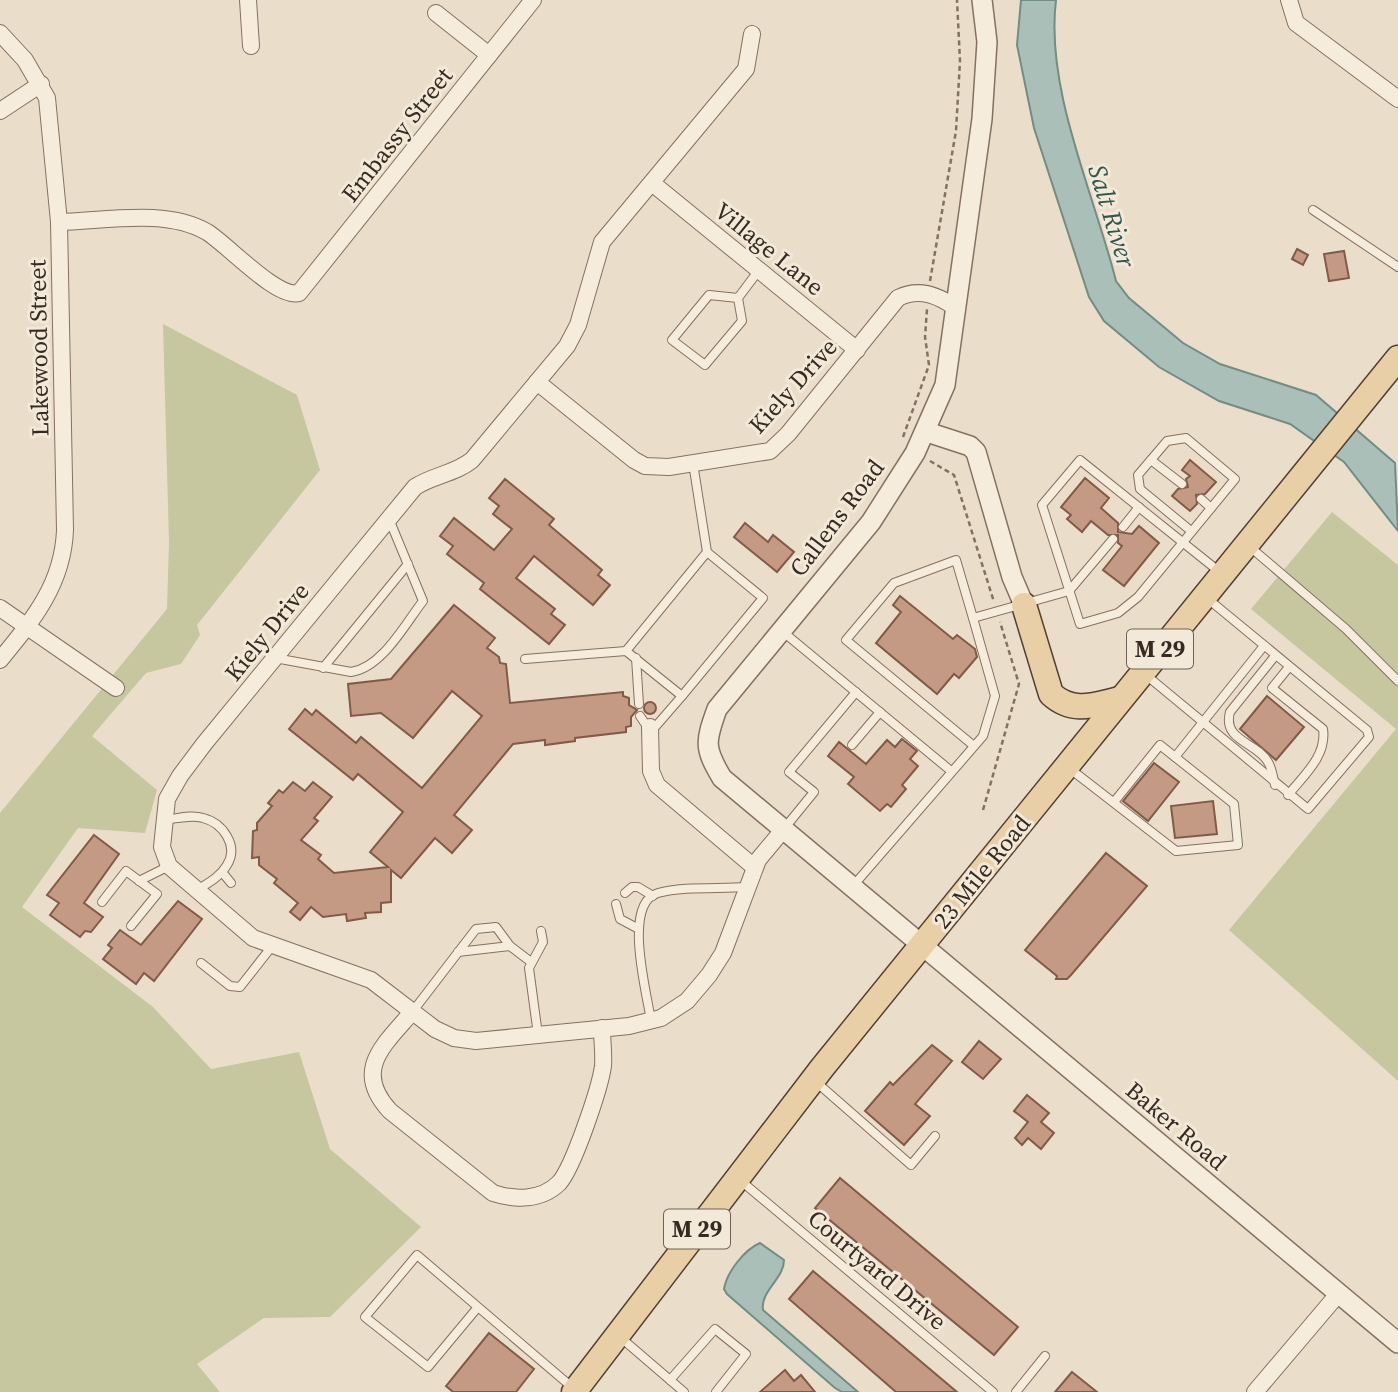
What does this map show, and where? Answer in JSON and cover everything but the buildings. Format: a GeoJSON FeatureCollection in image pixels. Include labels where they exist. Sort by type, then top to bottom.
{"type":"FeatureCollection","features":[{"type":"Feature","properties":{"kind":"main road","name":"23 Mile Road"},"geometry":{"type":"LineString","coordinates":[[575,1391],[813,1079],[922,948],[1141,671],[1398,358]]}},
{"type":"Feature","properties":{"kind":"main road"},"geometry":{"type":"LineString","coordinates":[[1024,604],[1048,688],[1058,700],[1079,708],[1120,699]]}},
{"type":"Feature","properties":{"kind":"street"},"geometry":{"type":"LineString","coordinates":[[248,0],[251,46]]}},
{"type":"Feature","properties":{"kind":"street","name":"Embassy Street"},"geometry":{"type":"LineString","coordinates":[[59,222],[155,220],[187,223],[207,232],[281,290],[293,294],[304,289],[533,0]]}},
{"type":"Feature","properties":{"kind":"street","name":"Callens Road"},"geometry":{"type":"LineString","coordinates":[[922,948],[722,778],[710,758],[706,740],[717,709],[871,522],[927,432],[945,385],[986,77],[987,42],[982,0]]}},
{"type":"Feature","properties":{"kind":"street"},"geometry":{"type":"LineString","coordinates":[[1289,0],[1296,23],[1398,99]]}},
{"type":"Feature","properties":{"kind":"street"},"geometry":{"type":"LineString","coordinates":[[436,13],[489,55]]}},
{"type":"Feature","properties":{"kind":"street","name":"Lakewood Street"},"geometry":{"type":"LineString","coordinates":[[0,33],[25,60],[47,98],[59,222],[65,541],[50,592],[0,660]]}},
{"type":"Feature","properties":{"kind":"street","name":"Kiely Drive"},"geometry":{"type":"LineString","coordinates":[[169,866],[163,853],[163,820],[167,799],[180,776],[389,519],[425,481],[452,472],[471,460],[574,336],[602,242],[746,69],[752,34]]}},
{"type":"Feature","properties":{"kind":"street"},"geometry":{"type":"LineString","coordinates":[[0,111],[41,84]]}},
{"type":"Feature","properties":{"kind":"street","name":"Village Lane"},"geometry":{"type":"LineString","coordinates":[[652,183],[857,350]]}},
{"type":"Feature","properties":{"kind":"street","name":"Kiely Drive"},"geometry":{"type":"LineString","coordinates":[[537,382],[634,460],[656,468],[770,451],[789,433],[898,299],[906,294],[928,294]]}},
{"type":"Feature","properties":{"kind":"street"},"geometry":{"type":"LineString","coordinates":[[928,294],[945,300],[957,309]]}},
{"type":"Feature","properties":{"kind":"street"},"geometry":{"type":"LineString","coordinates":[[927,432],[970,446],[975,452],[1012,577],[1024,604]]}},
{"type":"Feature","properties":{"kind":"street"},"geometry":{"type":"LineString","coordinates":[[0,608],[116,688]]}},
{"type":"Feature","properties":{"kind":"street"},"geometry":{"type":"LineString","coordinates":[[645,722],[651,771],[657,785],[754,867]]}},
{"type":"Feature","properties":{"kind":"street"},"geometry":{"type":"LineString","coordinates":[[169,866],[253,938],[371,979],[435,1029],[454,1038],[475,1041],[603,1028],[651,1020],[660,1018],[687,1001],[709,975],[732,932],[754,867],[783,830]]}},
{"type":"Feature","properties":{"kind":"street","name":"Baker Road"},"geometry":{"type":"LineString","coordinates":[[922,948],[1398,1343]]}},
{"type":"Feature","properties":{"kind":"street"},"geometry":{"type":"LineString","coordinates":[[413,1011],[373,1063],[372,1081],[376,1096],[390,1111],[493,1193],[512,1199],[535,1196],[558,1184],[571,1164],[603,1067],[603,1028]]}},
{"type":"Feature","properties":{"kind":"street"},"geometry":{"type":"LineString","coordinates":[[1255,1392],[1339,1293]]}},
{"type":"Feature","properties":{"kind":"lane"},"geometry":{"type":"LineString","coordinates":[[1313,210],[1398,267]]}},
{"type":"Feature","properties":{"kind":"lane"},"geometry":{"type":"LineString","coordinates":[[738,298],[709,295],[673,340],[705,365],[742,321],[738,298],[760,270]]}},
{"type":"Feature","properties":{"kind":"lane"},"geometry":{"type":"LineString","coordinates":[[1191,531],[1140,489],[1138,475],[1167,441],[1185,439],[1235,479],[1191,531],[1182,542],[1138,597],[1118,613],[1080,624],[1042,505],[1080,460],[1139,507],[1182,542],[1221,573]]}},
{"type":"Feature","properties":{"kind":"lane"},"geometry":{"type":"LineString","coordinates":[[1151,460],[1182,484]]}},
{"type":"Feature","properties":{"kind":"lane"},"geometry":{"type":"LineString","coordinates":[[645,722],[656,726],[763,598],[707,552],[692,463]]}},
{"type":"Feature","properties":{"kind":"lane"},"geometry":{"type":"LineString","coordinates":[[1200,499],[1211,508]]}},
{"type":"Feature","properties":{"kind":"lane"},"geometry":{"type":"LineString","coordinates":[[1123,527],[1139,507]]}},
{"type":"Feature","properties":{"kind":"lane"},"geometry":{"type":"LineString","coordinates":[[275,658],[323,668],[360,671],[375,662],[423,601],[389,519]]}},
{"type":"Feature","properties":{"kind":"lane"},"geometry":{"type":"LineString","coordinates":[[974,618],[1069,591],[1113,539]]}},
{"type":"Feature","properties":{"kind":"lane"},"geometry":{"type":"LineString","coordinates":[[1245,543],[1346,629],[1398,681]]}},
{"type":"Feature","properties":{"kind":"lane"},"geometry":{"type":"LineString","coordinates":[[626,651],[707,552]]}},
{"type":"Feature","properties":{"kind":"lane"},"geometry":{"type":"LineString","coordinates":[[851,888],[983,736],[995,696],[956,560],[894,583],[846,640],[974,746]]}},
{"type":"Feature","properties":{"kind":"lane"},"geometry":{"type":"LineString","coordinates":[[323,668],[408,564]]}},
{"type":"Feature","properties":{"kind":"lane"},"geometry":{"type":"LineString","coordinates":[[1141,671],[1275,785],[1305,808],[1311,808],[1370,733],[1203,595]]}},
{"type":"Feature","properties":{"kind":"lane"},"geometry":{"type":"LineString","coordinates":[[782,631],[951,771]]}},
{"type":"Feature","properties":{"kind":"lane"},"geometry":{"type":"LineString","coordinates":[[1175,757],[1263,647]]}},
{"type":"Feature","properties":{"kind":"lane"},"geometry":{"type":"LineString","coordinates":[[525,659],[626,651],[682,696]]}},
{"type":"Feature","properties":{"kind":"lane"},"geometry":{"type":"LineString","coordinates":[[1275,656],[1230,712],[1227,722],[1230,731],[1268,761],[1275,785]]}},
{"type":"Feature","properties":{"kind":"lane"},"geometry":{"type":"LineString","coordinates":[[636,658],[639,704]]}},
{"type":"Feature","properties":{"kind":"lane"},"geometry":{"type":"LineString","coordinates":[[1288,795],[1319,756],[1325,740],[1323,729],[1272,688],[1289,667]]}},
{"type":"Feature","properties":{"kind":"lane"},"geometry":{"type":"LineString","coordinates":[[783,830],[814,792],[789,772],[856,692]]}},
{"type":"Feature","properties":{"kind":"lane"},"geometry":{"type":"LineString","coordinates":[[852,746],[880,712]]}},
{"type":"Feature","properties":{"kind":"lane"},"geometry":{"type":"LineString","coordinates":[[1067,766],[1176,851],[1238,845],[1234,804],[1160,745],[1114,802]]}},
{"type":"Feature","properties":{"kind":"lane"},"geometry":{"type":"LineString","coordinates":[[163,820],[201,817],[221,827],[229,839],[231,855],[222,872],[197,890]]}},
{"type":"Feature","properties":{"kind":"lane"},"geometry":{"type":"LineString","coordinates":[[139,881],[169,866]]}},
{"type":"Feature","properties":{"kind":"lane"},"geometry":{"type":"LineString","coordinates":[[102,902],[126,871],[157,894],[131,926]]}},
{"type":"Feature","properties":{"kind":"lane"},"geometry":{"type":"LineString","coordinates":[[222,872],[231,883]]}},
{"type":"Feature","properties":{"kind":"lane"},"geometry":{"type":"LineString","coordinates":[[625,893],[632,887],[638,887],[653,896],[746,887]]}},
{"type":"Feature","properties":{"kind":"lane"},"geometry":{"type":"LineString","coordinates":[[651,1020],[637,928],[642,907],[653,896]]}},
{"type":"Feature","properties":{"kind":"lane"},"geometry":{"type":"LineString","coordinates":[[616,904],[620,919],[637,928]]}},
{"type":"Feature","properties":{"kind":"lane"},"geometry":{"type":"LineString","coordinates":[[413,1011],[476,929],[496,926],[510,946],[531,962]]}},
{"type":"Feature","properties":{"kind":"lane"},"geometry":{"type":"LineString","coordinates":[[538,1035],[531,962],[542,942],[541,932]]}},
{"type":"Feature","properties":{"kind":"lane"},"geometry":{"type":"LineString","coordinates":[[201,963],[230,986],[240,987],[273,945]]}},
{"type":"Feature","properties":{"kind":"lane"},"geometry":{"type":"LineString","coordinates":[[458,952],[510,946]]}},
{"type":"Feature","properties":{"kind":"lane"},"geometry":{"type":"LineString","coordinates":[[813,1079],[911,1165],[935,1136]]}},
{"type":"Feature","properties":{"kind":"lane","name":"Courtyard Drive"},"geometry":{"type":"LineString","coordinates":[[736,1177],[993,1392]]}},
{"type":"Feature","properties":{"kind":"lane"},"geometry":{"type":"LineString","coordinates":[[478,1307],[428,1367],[365,1317],[417,1255],[478,1307],[575,1391]]}},
{"type":"Feature","properties":{"kind":"lane"},"geometry":{"type":"LineString","coordinates":[[670,1380],[715,1329],[746,1354],[716,1392]]}},
{"type":"Feature","properties":{"kind":"lane"},"geometry":{"type":"LineString","coordinates":[[618,1335],[684,1392]]}},
{"type":"Feature","properties":{"kind":"lane"},"geometry":{"type":"LineString","coordinates":[[1016,1392],[1045,1356]]}},
{"type":"Feature","properties":{"kind":"path"},"geometry":{"type":"LineString","coordinates":[[957,0],[960,61],[956,131],[928,294],[925,337],[929,365],[900,444],[954,475],[1019,684],[983,810]]}},
{"type":"Feature","properties":{"kind":"green space"},"geometry":{"type":"Polygon","coordinates":[[[163,324],[297,395],[320,470],[197,625],[200,635],[181,664],[146,673],[92,736],[157,790],[145,833],[78,828],[22,907],[153,1007],[211,1069],[299,1052],[330,1149],[421,1227],[330,1317],[264,1318],[197,1364],[220,1392],[0,1392],[0,813],[167,609],[169,542],[163,324]]]}},
{"type":"Feature","properties":{"kind":"green space"},"geometry":{"type":"Polygon","coordinates":[[[1332,512],[1398,565],[1398,1081],[1229,930],[1396,729],[1251,609],[1332,512]]]}},
{"type":"Feature","properties":{"kind":"shaded area"},"geometry":{"type":"Polygon","coordinates":[[[1021,0],[1056,0],[1055,34],[1064,105],[1116,281],[1129,298],[1183,343],[1220,364],[1316,395],[1395,463],[1398,531],[1344,462],[1290,424],[1219,401],[1159,367],[1104,321],[1089,297],[1034,128],[1017,45],[1021,0]]]}},
{"type":"Feature","properties":{"kind":"shaded area"},"geometry":{"type":"Polygon","coordinates":[[[760,1243],[784,1260],[780,1273],[765,1297],[763,1310],[858,1392],[842,1392],[835,1388],[727,1294],[724,1289],[732,1269],[742,1256],[760,1243]]]}},
{"type":"Feature","properties":{"kind":"water label","name":"Salt River"},"geometry":{"type":"Point","coordinates":[1112,216]}}]}
